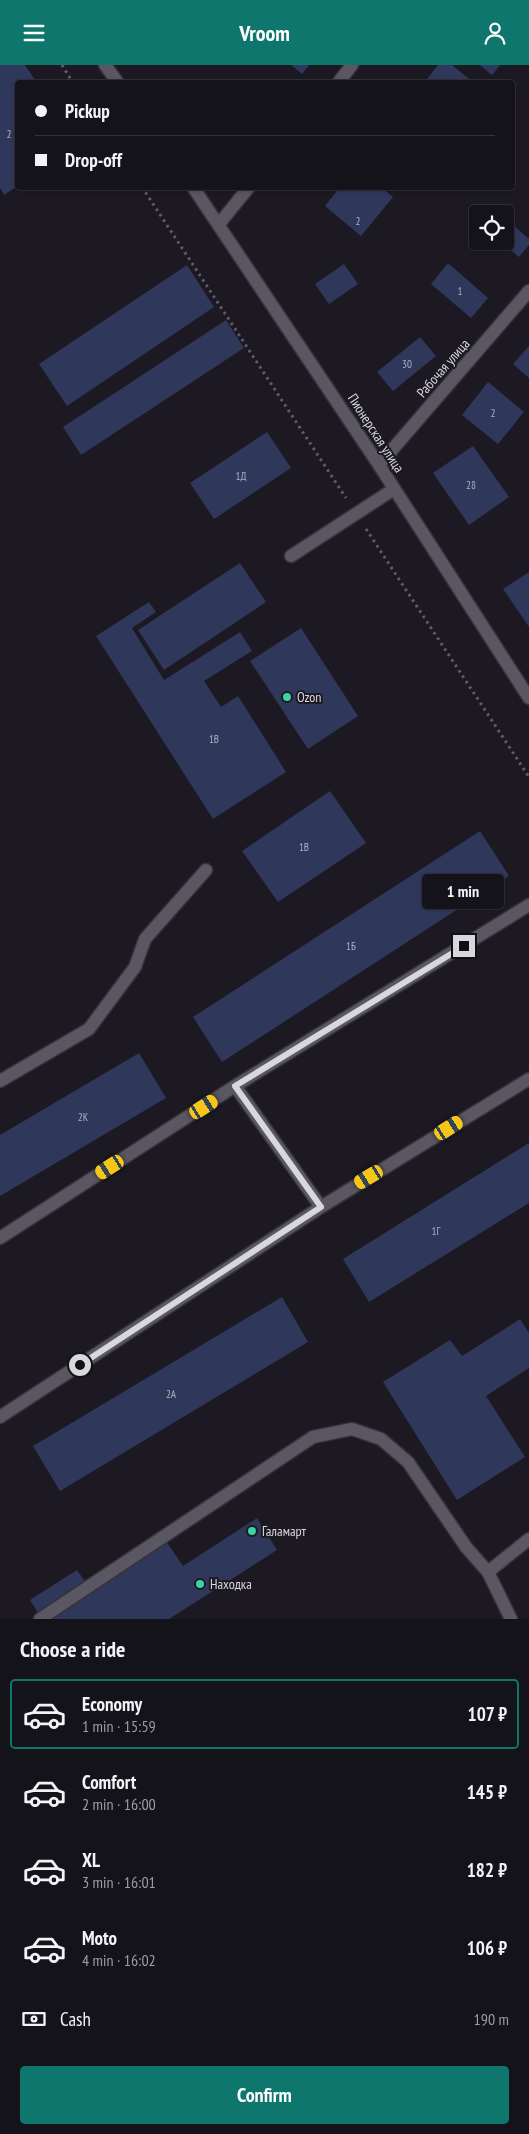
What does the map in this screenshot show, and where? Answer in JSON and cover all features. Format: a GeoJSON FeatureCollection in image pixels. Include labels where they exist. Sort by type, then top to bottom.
{"type":"FeatureCollection","features":[{"type":"Feature","properties":{"kind":"street"},"geometry":{"type":"LineString","coordinates":[[105,65],[116,80]]}},
{"type":"Feature","properties":{"kind":"street"},"geometry":{"type":"LineString","coordinates":[[340,80],[352,65]]}},
{"type":"Feature","properties":{"kind":"street","name":"Пионерская улица"},"geometry":{"type":"LineString","coordinates":[[195,190],[379,465],[529,698]]}},
{"type":"Feature","properties":{"kind":"street"},"geometry":{"type":"LineString","coordinates":[[219,224],[247,190]]}},
{"type":"Feature","properties":{"kind":"street","name":"Рабочая улица"},"geometry":{"type":"LineString","coordinates":[[379,465],[529,291]]}},
{"type":"Feature","properties":{"kind":"street"},"geometry":{"type":"LineString","coordinates":[[291,556],[394,489]]}},
{"type":"Feature","properties":{"kind":"street"},"geometry":{"type":"LineString","coordinates":[[0,1081],[89,1029],[135,967],[144,939],[206,870]]}},
{"type":"Feature","properties":{"kind":"street"},"geometry":{"type":"LineString","coordinates":[[0,1238],[235,1086],[529,905]]}},
{"type":"Feature","properties":{"kind":"street"},"geometry":{"type":"LineString","coordinates":[[0,1417],[321,1207],[529,1079]]}},
{"type":"Feature","properties":{"kind":"street"},"geometry":{"type":"LineString","coordinates":[[235,1086],[321,1207]]}},
{"type":"Feature","properties":{"kind":"street"},"geometry":{"type":"LineString","coordinates":[[40,1619],[313,1437],[352,1429],[381,1439],[408,1462],[466,1547],[488,1572],[511,1619]]}},
{"type":"Feature","properties":{"kind":"street"},"geometry":{"type":"LineString","coordinates":[[488,1572],[529,1539]]}},
{"type":"Feature","properties":{"kind":"path"},"geometry":{"type":"LineString","coordinates":[[62,65],[71,80]]}},
{"type":"Feature","properties":{"kind":"path"},"geometry":{"type":"LineString","coordinates":[[144,190],[529,777]]}},
{"type":"Feature","properties":{"kind":"building"},"geometry":{"type":"Polygon","coordinates":[[[0,65],[25,65],[35,80],[15,80],[15,188],[4,195],[0,188],[0,65]]]}},
{"type":"Feature","properties":{"kind":"building"},"geometry":{"type":"Polygon","coordinates":[[[291,65],[309,65],[302,74],[291,65]]]}},
{"type":"Feature","properties":{"kind":"building"},"geometry":{"type":"Polygon","coordinates":[[[438,65],[452,65],[470,80],[426,80],[438,65]]]}},
{"type":"Feature","properties":{"kind":"building"},"geometry":{"type":"Polygon","coordinates":[[[480,65],[500,65],[492,75],[480,65]]]}},
{"type":"Feature","properties":{"kind":"building"},"geometry":{"type":"Polygon","coordinates":[[[338,190],[385,190],[393,197],[361,236],[325,206],[338,190]]]}},
{"type":"Feature","properties":{"kind":"building"},"geometry":{"type":"Polygon","coordinates":[[[514,226],[529,239],[529,245],[519,257],[511,250],[514,250],[514,226]]]}},
{"type":"Feature","properties":{"kind":"building"},"geometry":{"type":"Polygon","coordinates":[[[448,263],[488,298],[471,318],[431,284],[448,263]]]}},
{"type":"Feature","properties":{"kind":"building"},"geometry":{"type":"Polygon","coordinates":[[[344,264],[358,284],[329,304],[315,284],[344,264]]]}},
{"type":"Feature","properties":{"kind":"building"},"geometry":{"type":"Polygon","coordinates":[[[187,265],[214,307],[67,406],[39,364],[187,265]]]}},
{"type":"Feature","properties":{"kind":"building"},"geometry":{"type":"Polygon","coordinates":[[[226,320],[244,348],[81,455],[63,427],[226,320]]]}},
{"type":"Feature","properties":{"kind":"building"},"geometry":{"type":"Polygon","coordinates":[[[420,337],[436,356],[393,391],[377,372],[420,337]]]}},
{"type":"Feature","properties":{"kind":"building"},"geometry":{"type":"Polygon","coordinates":[[[529,346],[529,378],[513,364],[529,346]]]}},
{"type":"Feature","properties":{"kind":"building"},"geometry":{"type":"Polygon","coordinates":[[[488,382],[524,412],[498,444],[462,415],[488,382]]]}},
{"type":"Feature","properties":{"kind":"building"},"geometry":{"type":"Polygon","coordinates":[[[267,432],[291,468],[214,519],[190,483],[267,432]]]}},
{"type":"Feature","properties":{"kind":"building"},"geometry":{"type":"Polygon","coordinates":[[[473,446],[509,497],[469,525],[433,473],[473,446]]]}},
{"type":"Feature","properties":{"kind":"building"},"geometry":{"type":"Polygon","coordinates":[[[240,563],[266,602],[164,670],[138,630],[240,563]]]}},
{"type":"Feature","properties":{"kind":"building"},"geometry":{"type":"Polygon","coordinates":[[[529,572],[529,627],[503,589],[529,572]]]}},
{"type":"Feature","properties":{"kind":"building"},"geometry":{"type":"Polygon","coordinates":[[[149,602],[156,612],[132,628],[164,680],[240,632],[252,651],[204,681],[221,707],[238,696],[286,772],[213,819],[96,636],[149,602]]]}},
{"type":"Feature","properties":{"kind":"building"},"geometry":{"type":"Polygon","coordinates":[[[301,628],[358,716],[308,749],[250,661],[301,628]]]}},
{"type":"Feature","properties":{"kind":"building"},"geometry":{"type":"Polygon","coordinates":[[[330,791],[366,843],[278,902],[242,851],[330,791]]]}},
{"type":"Feature","properties":{"kind":"building"},"geometry":{"type":"Polygon","coordinates":[[[480,831],[509,876],[222,1062],[193,1017],[480,831]]]}},
{"type":"Feature","properties":{"kind":"building"},"geometry":{"type":"Polygon","coordinates":[[[139,1053],[166,1098],[0,1196],[0,1135],[139,1053]]]}},
{"type":"Feature","properties":{"kind":"building"},"geometry":{"type":"Polygon","coordinates":[[[529,1143],[529,1203],[369,1302],[343,1259],[529,1143]]]}},
{"type":"Feature","properties":{"kind":"building"},"geometry":{"type":"Polygon","coordinates":[[[282,1297],[308,1342],[60,1491],[33,1446],[282,1297]]]}},
{"type":"Feature","properties":{"kind":"building"},"geometry":{"type":"Polygon","coordinates":[[[520,1319],[529,1333],[529,1368],[486,1396],[525,1457],[457,1500],[383,1382],[450,1340],[462,1356],[520,1319]]]}},
{"type":"Feature","properties":{"kind":"building"},"geometry":{"type":"Polygon","coordinates":[[[257,1518],[277,1550],[169,1619],[42,1619],[30,1600],[77,1570],[89,1587],[164,1538],[183,1566],[257,1518]]]}},
{"type":"Feature","properties":{"kind":"place","name":"Ozon"},"geometry":{"type":"Point","coordinates":[287,697]}},
{"type":"Feature","properties":{"kind":"place","name":"Галамарт"},"geometry":{"type":"Point","coordinates":[252,1531]}},
{"type":"Feature","properties":{"kind":"place","name":"Находка"},"geometry":{"type":"Point","coordinates":[200,1584]}},
{"type":"Feature","properties":{"kind":"route"},"geometry":{"type":"LineString","coordinates":[[80,1365],[321,1207],[235,1086],[464,946]]}}]}
